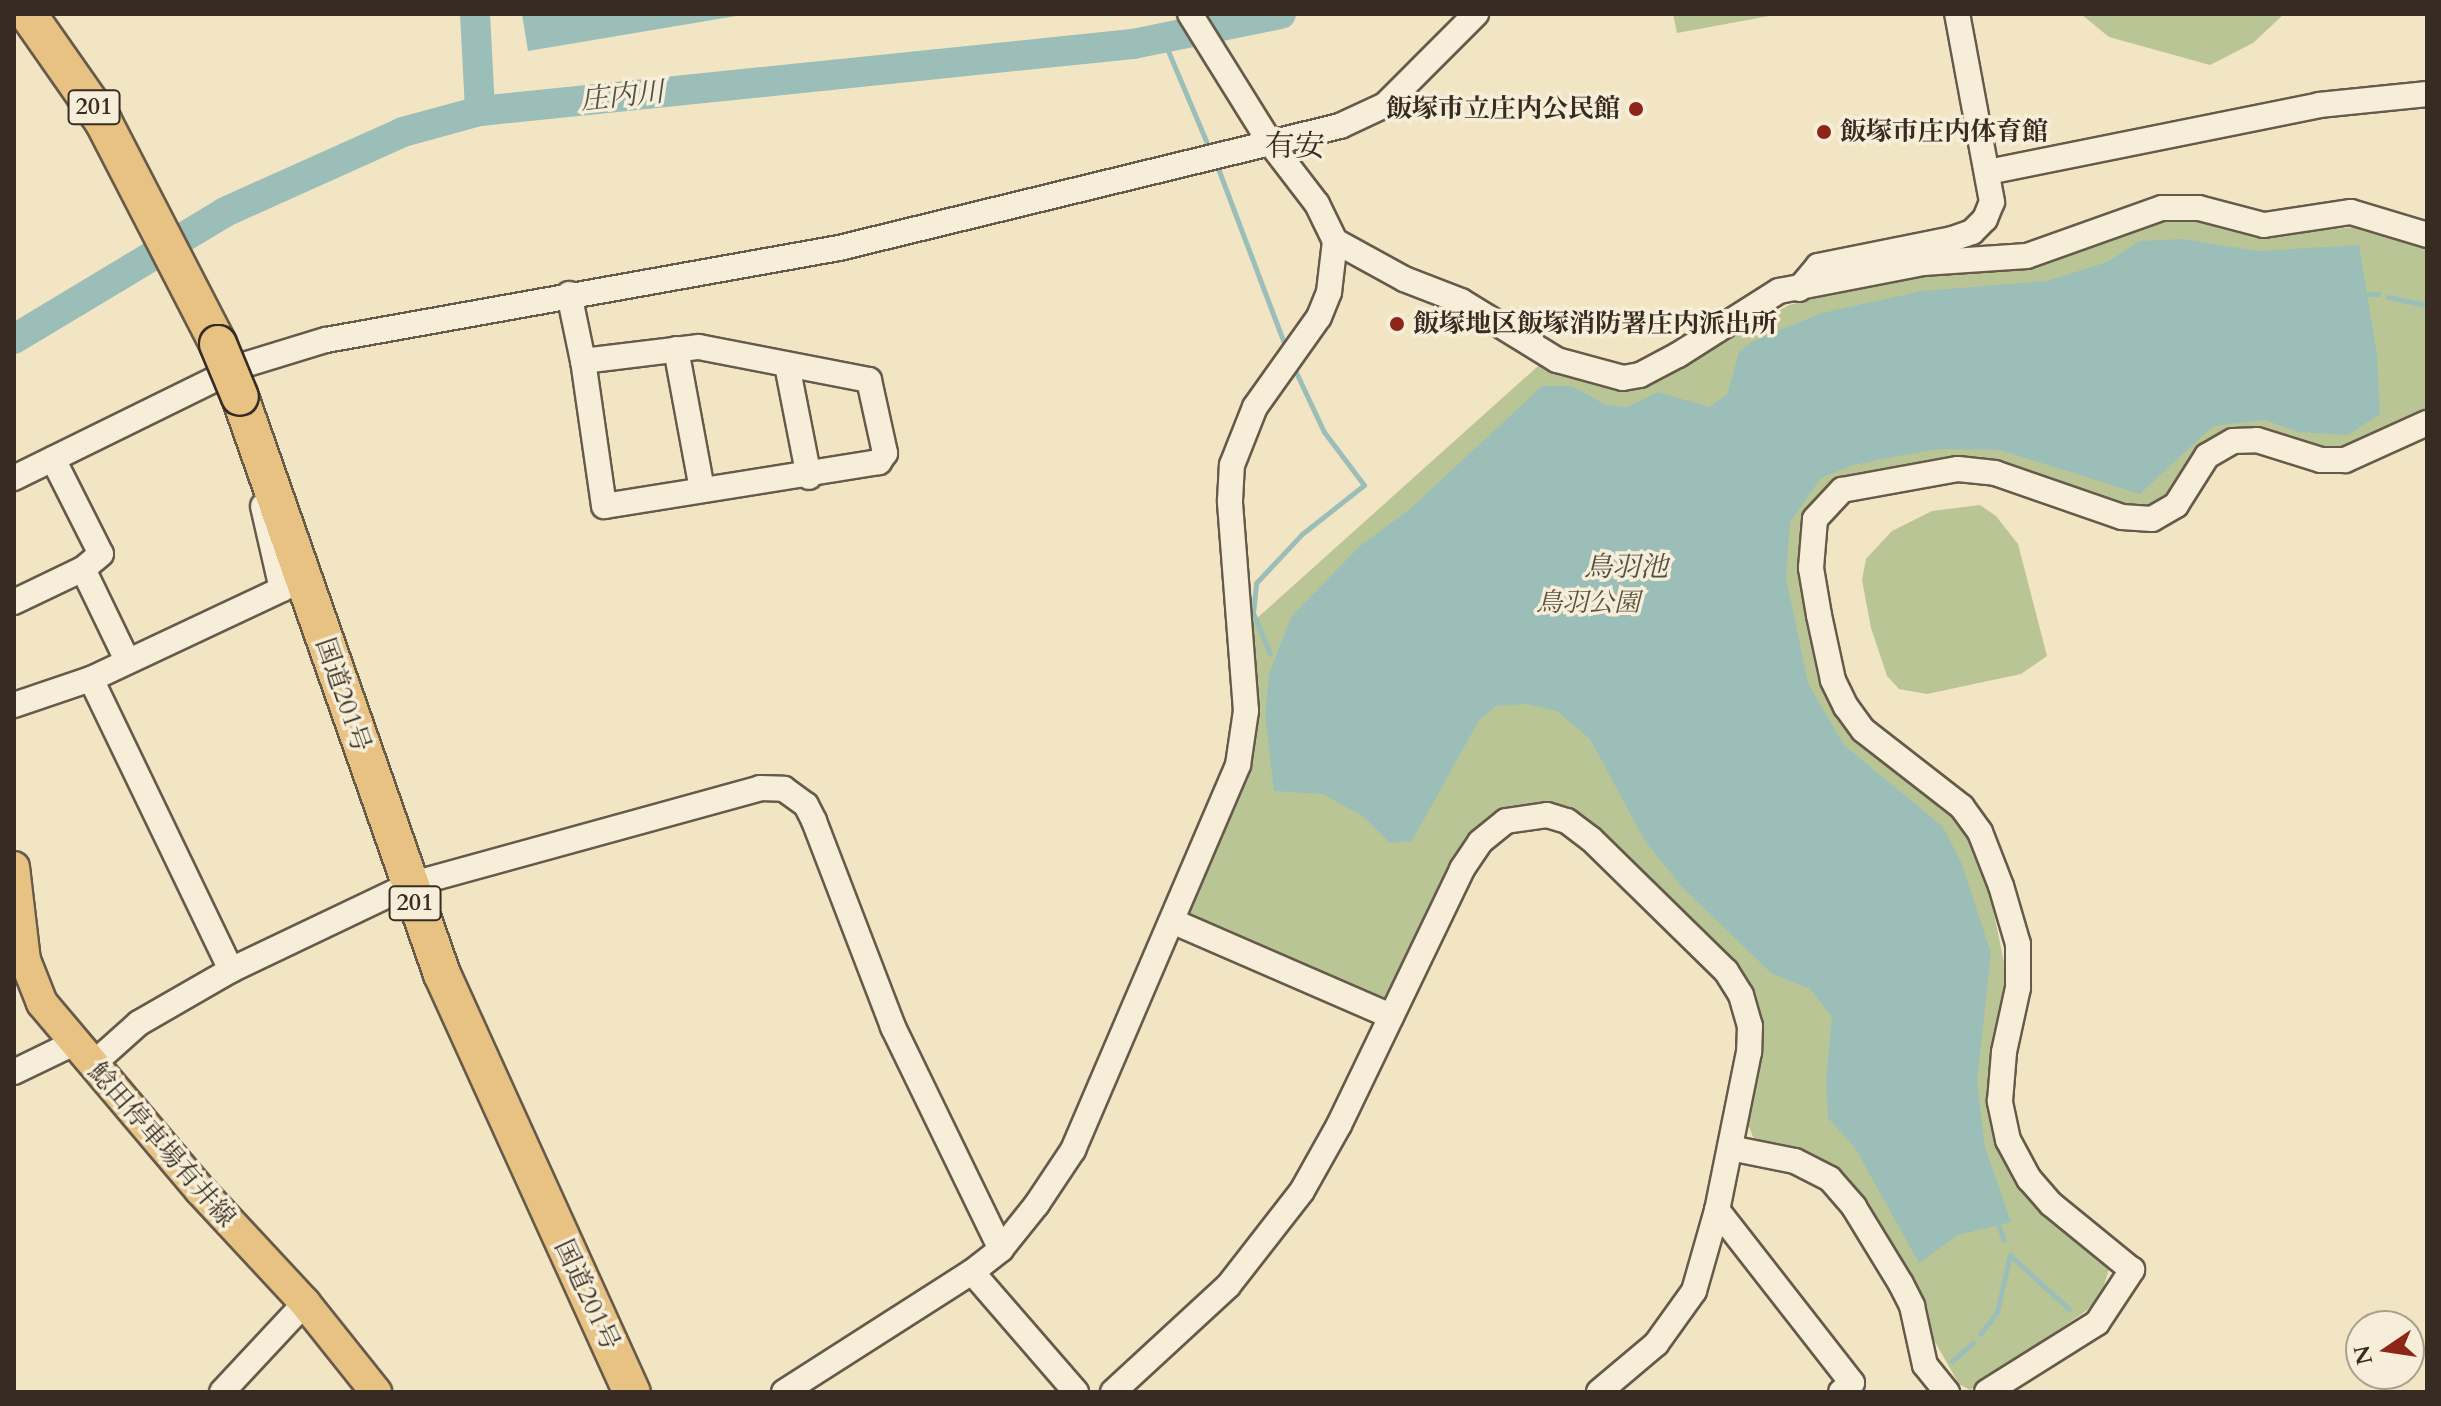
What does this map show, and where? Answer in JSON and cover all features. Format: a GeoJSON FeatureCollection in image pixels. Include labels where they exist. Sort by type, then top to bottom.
{"type":"FeatureCollection","features":[{"type":"Feature","properties":{"kind":"highway","name":"国道201号"},"geometry":{"type":"LineString","coordinates":[[28,14],[103,121],[151,206],[218,344],[240,397],[409,885],[485,1077],[632,1392]]}},
{"type":"Feature","properties":{"kind":"main road","name":"鯰田停車場有井線"},"geometry":{"type":"LineString","coordinates":[[14,867],[17,926],[33,982],[82,1055],[305,1303],[376,1392]]}},
{"type":"Feature","properties":{"kind":"street"},"geometry":{"type":"LineString","coordinates":[[784,1392],[972,1272],[1001,1249],[1073,1150],[1172,921],[1246,738],[1232,465],[1255,407],[1319,317],[1329,292],[1335,241],[1317,204],[1271,144],[1190,14]]}},
{"type":"Feature","properties":{"kind":"street"},"geometry":{"type":"LineString","coordinates":[[14,478],[258,361],[326,340],[839,248],[1340,126],[1385,105],[1476,14]]}},
{"type":"Feature","properties":{"kind":"street"},"geometry":{"type":"LineString","coordinates":[[1799,289],[1818,266],[1972,232],[1992,202],[1957,14]]}},
{"type":"Feature","properties":{"kind":"street"},"geometry":{"type":"LineString","coordinates":[[1988,172],[2319,105],[2427,94]]}},
{"type":"Feature","properties":{"kind":"street"},"geometry":{"type":"LineString","coordinates":[[1335,241],[1404,279],[1461,301],[1557,360],[1623,378],[1640,375],[1678,355],[1764,298],[1923,263],[2027,256],[2162,208],[2199,208],[2264,225],[2351,212],[2427,235]]}},
{"type":"Feature","properties":{"kind":"street"},"geometry":{"type":"LineString","coordinates":[[569,294],[583,361],[604,506],[702,489],[809,477],[879,462],[885,453],[869,380],[699,347],[583,361]]}},
{"type":"Feature","properties":{"kind":"street"},"geometry":{"type":"LineString","coordinates":[[676,349],[702,489]]}},
{"type":"Feature","properties":{"kind":"street"},"geometry":{"type":"LineString","coordinates":[[787,365],[809,477]]}},
{"type":"Feature","properties":{"kind":"street"},"geometry":{"type":"LineString","coordinates":[[1987,1392],[2097,1323],[2132,1270],[2051,1204],[2029,1179],[2008,1140],[2000,1101],[2004,1052],[2018,988],[2018,944],[2001,886],[1980,832],[1962,807],[1863,730],[1846,707],[1833,680],[1816,600],[1811,568],[1815,519],[1842,490],[1958,469],[1995,473],[2122,517],[2152,519],[2176,505],[2207,456],[2233,441],[2257,440],[2321,460],[2345,460],[2427,423]]}},
{"type":"Feature","properties":{"kind":"street"},"geometry":{"type":"LineString","coordinates":[[14,602],[83,569],[101,554],[53,459]]}},
{"type":"Feature","properties":{"kind":"street"},"geometry":{"type":"LineString","coordinates":[[14,705],[91,679],[282,589],[261,498],[269,481]]}},
{"type":"Feature","properties":{"kind":"street"},"geometry":{"type":"LineString","coordinates":[[83,569],[127,660]]}},
{"type":"Feature","properties":{"kind":"street"},"geometry":{"type":"LineString","coordinates":[[91,679],[231,970]]}},
{"type":"Feature","properties":{"kind":"street"},"geometry":{"type":"LineString","coordinates":[[14,1072],[82,1055],[231,970],[409,885],[760,788],[784,789],[794,795],[814,821],[893,1027],[1001,1249]]}},
{"type":"Feature","properties":{"kind":"street"},"geometry":{"type":"LineString","coordinates":[[1113,1392],[1228,1286],[1270,1234],[1339,1125],[1480,842],[1506,821],[1526,816],[1567,821],[1726,971],[1741,995],[1750,1026],[1749,1052],[1717,1210],[1694,1291],[1656,1344],[1599,1392]]}},
{"type":"Feature","properties":{"kind":"street"},"geometry":{"type":"LineString","coordinates":[[1172,921],[1391,1016]]}},
{"type":"Feature","properties":{"kind":"street"},"geometry":{"type":"LineString","coordinates":[[1730,1148],[1795,1161],[1830,1179],[1854,1207],[1901,1284],[1912,1306],[1925,1365],[1947,1392]]}},
{"type":"Feature","properties":{"kind":"street"},"geometry":{"type":"LineString","coordinates":[[1717,1210],[1852,1383],[1841,1392]]}},
{"type":"Feature","properties":{"kind":"street"},"geometry":{"type":"LineString","coordinates":[[972,1272],[1076,1392]]}},
{"type":"Feature","properties":{"kind":"street"},"geometry":{"type":"LineString","coordinates":[[226,1390],[305,1303]]}},
{"type":"Feature","properties":{"kind":"green space"},"geometry":{"type":"Polygon","coordinates":[[[1673,14],[1780,14],[1677,33],[1673,14]]]}},
{"type":"Feature","properties":{"kind":"green space"},"geometry":{"type":"Polygon","coordinates":[[[2081,14],[2284,14],[2253,43],[2210,65],[2109,37],[2081,14]]]}},
{"type":"Feature","properties":{"kind":"green space","name":"鳥羽池"},"geometry":{"type":"Polygon","coordinates":[[[2154,219],[2188,219],[2276,235],[2373,225],[2427,245],[2427,417],[2337,454],[2249,434],[2180,481],[2163,502],[2140,511],[1995,465],[1808,510],[1798,565],[1817,670],[1840,715],[1959,821],[1985,870],[2006,972],[1993,1123],[2012,1176],[2037,1210],[2110,1266],[2101,1295],[2086,1311],[1970,1390],[1959,1384],[1839,1174],[1822,1160],[1764,1146],[1753,1137],[1745,1116],[1748,1009],[1569,817],[1491,819],[1389,1004],[1186,919],[1184,903],[1241,772],[1246,628],[1537,367],[1546,361],[1612,388],[1634,390],[1789,305],[1893,279],[2062,258],[2154,219]]]}},
{"type":"Feature","properties":{"kind":"green space"},"geometry":{"type":"Polygon","coordinates":[[[1980,505],[1996,516],[2018,544],[2047,656],[2021,674],[1927,694],[1899,689],[1887,676],[1871,628],[1862,580],[1866,559],[1892,531],[1932,511],[1980,505]]]}},
{"type":"Feature","properties":{"kind":"water"},"geometry":{"type":"Polygon","coordinates":[[[522,14],[748,14],[528,51],[522,14]]]}},
{"type":"Feature","properties":{"kind":"water","name":"鳥羽池"},"geometry":{"type":"Polygon","coordinates":[[[2183,239],[2258,251],[2359,245],[2377,355],[2380,414],[2348,435],[2298,432],[2265,420],[2213,426],[2140,494],[2000,450],[1938,449],[1898,456],[1853,465],[1821,478],[1790,522],[1786,578],[1808,683],[1844,745],[1943,827],[1961,862],[1991,953],[1977,1082],[1985,1147],[2011,1222],[1958,1235],[1919,1263],[1855,1148],[1828,1118],[1826,1079],[1832,1017],[1810,989],[1771,973],[1681,886],[1645,841],[1590,739],[1557,711],[1526,704],[1496,706],[1479,720],[1412,841],[1390,843],[1364,817],[1323,794],[1274,791],[1265,716],[1269,674],[1291,617],[1360,546],[1410,509],[1542,386],[1572,386],[1604,404],[1627,407],[1658,392],[1709,407],[1727,395],[1739,352],[1753,341],[1822,313],[1922,291],[2047,281],[2107,262],[2140,241],[2183,239]]]}},
{"type":"Feature","properties":{"kind":"waterway"},"geometry":{"type":"LineString","coordinates":[[475,14],[480,111]]}},
{"type":"Feature","properties":{"kind":"waterway","name":"庄内川"},"geometry":{"type":"LineString","coordinates":[[14,339],[225,212],[403,132],[480,111],[1133,44],[1281,14]]}},
{"type":"Feature","properties":{"kind":"waterway"},"geometry":{"type":"LineString","coordinates":[[1163,39],[1210,150]]}},
{"type":"Feature","properties":{"kind":"waterway"},"geometry":{"type":"LineString","coordinates":[[1216,163],[1286,348]]}},
{"type":"Feature","properties":{"kind":"waterway"},"geometry":{"type":"LineString","coordinates":[[2369,294],[2378,294]]}},
{"type":"Feature","properties":{"kind":"waterway"},"geometry":{"type":"LineString","coordinates":[[2388,297],[2427,305]]}},
{"type":"Feature","properties":{"kind":"waterway"},"geometry":{"type":"LineString","coordinates":[[1270,654],[1253,613],[1256,583],[1302,534],[1364,485],[1324,432],[1294,368]]}},
{"type":"Feature","properties":{"kind":"waterway"},"geometry":{"type":"LineString","coordinates":[[1998,1225],[2004,1240]]}},
{"type":"Feature","properties":{"kind":"waterway"},"geometry":{"type":"LineString","coordinates":[[1980,1334],[1997,1312],[2010,1254]]}},
{"type":"Feature","properties":{"kind":"waterway"},"geometry":{"type":"LineString","coordinates":[[2012,1257],[2069,1309]]}},
{"type":"Feature","properties":{"kind":"waterway"},"geometry":{"type":"LineString","coordinates":[[1952,1361],[1973,1343]]}},
{"type":"Feature","properties":{"kind":"place","name":"飯塚市立庄内公民館"},"geometry":{"type":"Point","coordinates":[1636,109]}},
{"type":"Feature","properties":{"kind":"place","name":"飯塚市庄内体育館"},"geometry":{"type":"Point","coordinates":[1824,132]}},
{"type":"Feature","properties":{"kind":"place","name":"飯塚地区飯塚消防署庄内派出所"},"geometry":{"type":"Point","coordinates":[1397,324]}},
{"type":"Feature","properties":{"kind":"district","name":"有安"},"geometry":{"type":"Point","coordinates":[1295,147]}},
{"type":"Feature","properties":{"kind":"park label","name":"鳥羽公園"},"geometry":{"type":"Point","coordinates":[1588,603]}}]}
